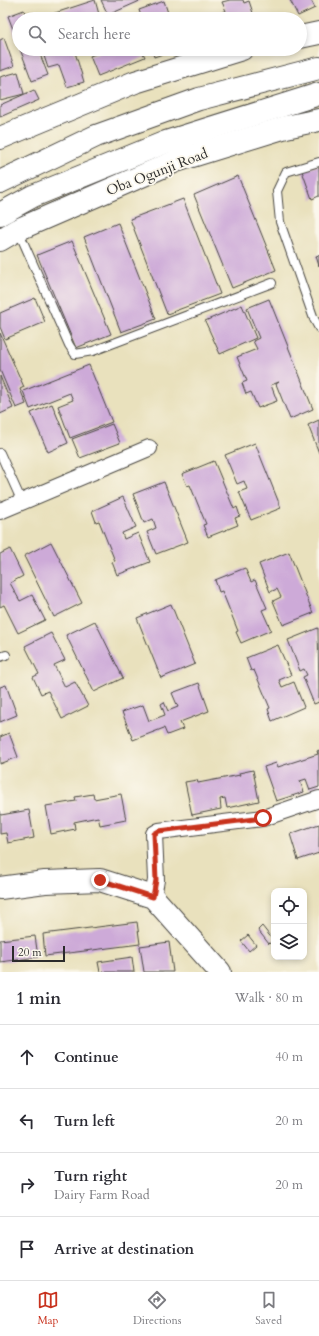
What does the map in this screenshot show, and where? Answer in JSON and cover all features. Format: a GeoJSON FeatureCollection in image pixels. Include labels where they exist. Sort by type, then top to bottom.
{"type":"FeatureCollection","features":[{"type":"Feature","properties":{"kind":"main road"},"geometry":{"type":"LineString","coordinates":[[307,36],[319,33]]}},
{"type":"Feature","properties":{"kind":"main road"},"geometry":{"type":"LineString","coordinates":[[0,138],[135,82],[219,56]]}},
{"type":"Feature","properties":{"kind":"main road"},"geometry":{"type":"LineString","coordinates":[[0,182],[96,136],[199,99],[319,68]]}},
{"type":"Feature","properties":{"kind":"main road"},"geometry":{"type":"LineString","coordinates":[[0,214],[33,196],[166,142],[319,94]]}},
{"type":"Feature","properties":{"kind":"main road","name":"Oba Ogunji Road"},"geometry":{"type":"LineString","coordinates":[[9,235],[176,161],[286,127],[319,120]]}},
{"type":"Feature","properties":{"kind":"main road"},"geometry":{"type":"LineString","coordinates":[[0,888],[45,882],[100,880],[153,897],[220,972]]}},
{"type":"Feature","properties":{"kind":"street"},"geometry":{"type":"LineString","coordinates":[[0,511],[149,448]]}},
{"type":"Feature","properties":{"kind":"street"},"geometry":{"type":"LineString","coordinates":[[153,897],[156,880],[154,834],[159,831],[263,818],[319,799]]}},
{"type":"Feature","properties":{"kind":"lane"},"geometry":{"type":"LineString","coordinates":[[319,162],[286,172],[277,191],[280,222],[314,319],[319,328]]}},
{"type":"Feature","properties":{"kind":"lane"},"geometry":{"type":"LineString","coordinates":[[9,235],[75,354],[93,351],[272,284]]}},
{"type":"Feature","properties":{"kind":"lane"},"geometry":{"type":"LineString","coordinates":[[0,453],[22,502]]}},
{"type":"Feature","properties":{"kind":"building"},"geometry":{"type":"Polygon","coordinates":[[[95,0],[98,12],[58,12],[95,0]]]}},
{"type":"Feature","properties":{"kind":"building"},"geometry":{"type":"Polygon","coordinates":[[[101,0],[142,0],[115,12],[107,12],[101,0]]]}},
{"type":"Feature","properties":{"kind":"building"},"geometry":{"type":"Polygon","coordinates":[[[230,0],[243,0],[244,3],[249,1],[253,12],[223,12],[226,11],[222,2],[230,0]]]}},
{"type":"Feature","properties":{"kind":"building"},"geometry":{"type":"Polygon","coordinates":[[[290,0],[311,0],[315,8],[306,12],[296,12],[290,0]]]}},
{"type":"Feature","properties":{"kind":"building"},"geometry":{"type":"Polygon","coordinates":[[[164,1],[168,12],[140,12],[139,10],[164,1]]]}},
{"type":"Feature","properties":{"kind":"building"},"geometry":{"type":"Polygon","coordinates":[[[12,14],[12,27],[8,16],[12,14]]]}},
{"type":"Feature","properties":{"kind":"building"},"geometry":{"type":"Polygon","coordinates":[[[4,38],[14,66],[0,71],[0,40],[4,38]]]}},
{"type":"Feature","properties":{"kind":"building"},"geometry":{"type":"Polygon","coordinates":[[[23,56],[41,56],[48,75],[32,81],[23,56]]]}},
{"type":"Feature","properties":{"kind":"building"},"geometry":{"type":"Polygon","coordinates":[[[44,56],[76,56],[84,82],[67,87],[59,65],[48,68],[44,56]]]}},
{"type":"Feature","properties":{"kind":"building"},"geometry":{"type":"Polygon","coordinates":[[[90,56],[145,57],[98,76],[90,56]]]}},
{"type":"Feature","properties":{"kind":"building"},"geometry":{"type":"Polygon","coordinates":[[[18,72],[24,94],[0,100],[0,77],[18,72]]]}},
{"type":"Feature","properties":{"kind":"building"},"geometry":{"type":"Polygon","coordinates":[[[34,90],[39,100],[0,117],[0,105],[34,90]]]}},
{"type":"Feature","properties":{"kind":"building"},"geometry":{"type":"Polygon","coordinates":[[[319,165],[319,196],[312,199],[302,171],[319,165]]]}},
{"type":"Feature","properties":{"kind":"building"},"geometry":{"type":"Polygon","coordinates":[[[238,176],[276,270],[232,288],[194,195],[238,176]]]}},
{"type":"Feature","properties":{"kind":"building"},"geometry":{"type":"Polygon","coordinates":[[[183,199],[220,294],[167,314],[130,219],[183,199]]]}},
{"type":"Feature","properties":{"kind":"building"},"geometry":{"type":"Polygon","coordinates":[[[118,223],[156,319],[121,332],[84,237],[118,223]]]}},
{"type":"Feature","properties":{"kind":"building"},"geometry":{"type":"Polygon","coordinates":[[[72,241],[111,334],[76,348],[37,255],[72,241]]]}},
{"type":"Feature","properties":{"kind":"building"},"geometry":{"type":"Polygon","coordinates":[[[319,255],[319,266],[316,256],[319,255]]]}},
{"type":"Feature","properties":{"kind":"building"},"geometry":{"type":"Polygon","coordinates":[[[35,298],[45,322],[5,339],[0,327],[0,313],[35,298]]]}},
{"type":"Feature","properties":{"kind":"building"},"geometry":{"type":"Polygon","coordinates":[[[269,299],[313,409],[290,419],[276,384],[279,382],[271,385],[277,401],[258,408],[251,392],[246,394],[242,383],[247,381],[237,357],[257,349],[253,341],[259,338],[247,308],[269,299]]]}},
{"type":"Feature","properties":{"kind":"building"},"geometry":{"type":"Polygon","coordinates":[[[242,305],[256,338],[220,354],[205,321],[242,305]]]}},
{"type":"Feature","properties":{"kind":"building"},"geometry":{"type":"Polygon","coordinates":[[[0,333],[24,387],[20,389],[26,404],[16,408],[0,370],[0,333]]]}},
{"type":"Feature","properties":{"kind":"building"},"geometry":{"type":"Polygon","coordinates":[[[89,365],[112,422],[70,438],[58,406],[73,400],[70,393],[30,409],[23,391],[89,365]]]}},
{"type":"Feature","properties":{"kind":"building"},"geometry":{"type":"Polygon","coordinates":[[[0,376],[13,408],[0,414],[0,376]]]}},
{"type":"Feature","properties":{"kind":"building"},"geometry":{"type":"Polygon","coordinates":[[[52,404],[68,443],[48,452],[31,413],[52,404]]]}},
{"type":"Feature","properties":{"kind":"building"},"geometry":{"type":"Polygon","coordinates":[[[319,420],[319,453],[308,425],[319,420]]]}},
{"type":"Feature","properties":{"kind":"building"},"geometry":{"type":"Polygon","coordinates":[[[112,424],[120,443],[80,458],[72,439],[112,424]]]}},
{"type":"Feature","properties":{"kind":"building"},"geometry":{"type":"Polygon","coordinates":[[[255,443],[281,508],[251,520],[239,492],[247,489],[244,481],[237,484],[225,455],[255,443]]]}},
{"type":"Feature","properties":{"kind":"building"},"geometry":{"type":"Polygon","coordinates":[[[214,461],[234,509],[237,507],[240,516],[235,518],[238,525],[208,537],[203,525],[206,524],[190,485],[187,486],[182,474],[214,461]]]}},
{"type":"Feature","properties":{"kind":"building"},"geometry":{"type":"Polygon","coordinates":[[[164,482],[188,542],[156,554],[147,532],[156,528],[153,519],[144,523],[133,494],[164,482]]]}},
{"type":"Feature","properties":{"kind":"building"},"geometry":{"type":"Polygon","coordinates":[[[123,497],[136,527],[122,533],[124,539],[138,533],[150,562],[117,575],[112,562],[115,561],[99,521],[96,522],[92,511],[123,497]]]}},
{"type":"Feature","properties":{"kind":"building"},"geometry":{"type":"Polygon","coordinates":[[[51,542],[82,603],[54,617],[24,556],[51,542]]]}},
{"type":"Feature","properties":{"kind":"building"},"geometry":{"type":"Polygon","coordinates":[[[10,549],[23,576],[10,583],[20,601],[32,595],[45,620],[18,633],[4,605],[0,607],[0,554],[10,549]]]}},
{"type":"Feature","properties":{"kind":"building"},"geometry":{"type":"Polygon","coordinates":[[[289,552],[313,613],[283,625],[273,601],[281,597],[277,589],[270,592],[259,564],[289,552]]]}},
{"type":"Feature","properties":{"kind":"building"},"geometry":{"type":"Polygon","coordinates":[[[245,568],[251,582],[255,580],[267,608],[262,610],[271,630],[241,643],[236,632],[238,631],[222,591],[219,592],[215,580],[245,568]]]}},
{"type":"Feature","properties":{"kind":"building"},"geometry":{"type":"Polygon","coordinates":[[[171,604],[195,664],[161,678],[137,618],[171,604]]]}},
{"type":"Feature","properties":{"kind":"building"},"geometry":{"type":"Polygon","coordinates":[[[95,621],[123,678],[94,692],[66,635],[95,621]]]}},
{"type":"Feature","properties":{"kind":"building"},"geometry":{"type":"Polygon","coordinates":[[[318,628],[319,702],[314,704],[303,677],[307,675],[304,669],[300,671],[288,640],[318,628]]]}},
{"type":"Feature","properties":{"kind":"building"},"geometry":{"type":"Polygon","coordinates":[[[51,633],[65,660],[54,665],[65,687],[75,682],[88,706],[62,719],[48,691],[41,694],[33,677],[39,674],[25,646],[51,633]]]}},
{"type":"Feature","properties":{"kind":"building"},"geometry":{"type":"Polygon","coordinates":[[[278,645],[291,675],[279,680],[282,687],[294,682],[304,707],[272,721],[268,709],[270,708],[254,670],[251,671],[246,658],[278,645]]]}},
{"type":"Feature","properties":{"kind":"building"},"geometry":{"type":"Polygon","coordinates":[[[199,683],[209,711],[180,722],[183,729],[167,735],[164,728],[133,740],[122,712],[143,705],[149,721],[165,715],[161,704],[164,702],[168,711],[178,707],[172,693],[199,683]]]}},
{"type":"Feature","properties":{"kind":"building"},"geometry":{"type":"Polygon","coordinates":[[[6,685],[17,715],[0,722],[0,687],[6,685]]]}},
{"type":"Feature","properties":{"kind":"building"},"geometry":{"type":"Polygon","coordinates":[[[9,733],[18,757],[0,764],[0,737],[9,733]]]}},
{"type":"Feature","properties":{"kind":"building"},"geometry":{"type":"Polygon","coordinates":[[[319,750],[319,787],[310,790],[306,779],[300,781],[304,792],[276,801],[264,767],[276,763],[278,767],[318,754],[317,751],[319,750]]]}},
{"type":"Feature","properties":{"kind":"building"},"geometry":{"type":"Polygon","coordinates":[[[253,770],[259,801],[227,808],[225,798],[220,799],[221,809],[192,815],[185,782],[197,780],[198,783],[240,775],[239,773],[253,770]]]}},
{"type":"Feature","properties":{"kind":"building"},"geometry":{"type":"Polygon","coordinates":[[[93,794],[94,799],[121,794],[126,820],[100,825],[98,817],[74,822],[75,829],[51,834],[46,806],[76,801],[75,797],[93,794]]]}},
{"type":"Feature","properties":{"kind":"building"},"geometry":{"type":"Polygon","coordinates":[[[29,810],[34,838],[8,843],[6,833],[0,834],[0,811],[1,815],[29,810]]]}},
{"type":"Feature","properties":{"kind":"building"},"geometry":{"type":"Polygon","coordinates":[[[319,824],[319,853],[298,860],[290,834],[319,824]]]}},
{"type":"Feature","properties":{"kind":"building"},"geometry":{"type":"Polygon","coordinates":[[[137,922],[140,944],[45,956],[43,934],[137,922]]]}},
{"type":"Feature","properties":{"kind":"building"},"geometry":{"type":"Polygon","coordinates":[[[262,926],[271,937],[271,942],[269,944],[258,930],[262,926]]]}},
{"type":"Feature","properties":{"kind":"building"},"geometry":{"type":"Polygon","coordinates":[[[248,935],[256,945],[249,951],[241,941],[248,935]]]}},
{"type":"Feature","properties":{"kind":"building"},"geometry":{"type":"Polygon","coordinates":[[[35,936],[38,957],[0,962],[0,940],[35,936]]]}},
{"type":"Feature","properties":{"kind":"building"},"geometry":{"type":"Polygon","coordinates":[[[169,942],[173,972],[144,972],[140,946],[169,942]]]}},
{"type":"Feature","properties":{"kind":"building"},"geometry":{"type":"Polygon","coordinates":[[[132,957],[134,972],[100,972],[98,962],[132,957]]]}},
{"type":"Feature","properties":{"kind":"route"},"geometry":{"type":"LineString","coordinates":[[100,880],[153,897],[156,880],[154,834],[159,831],[263,818]]}}]}
